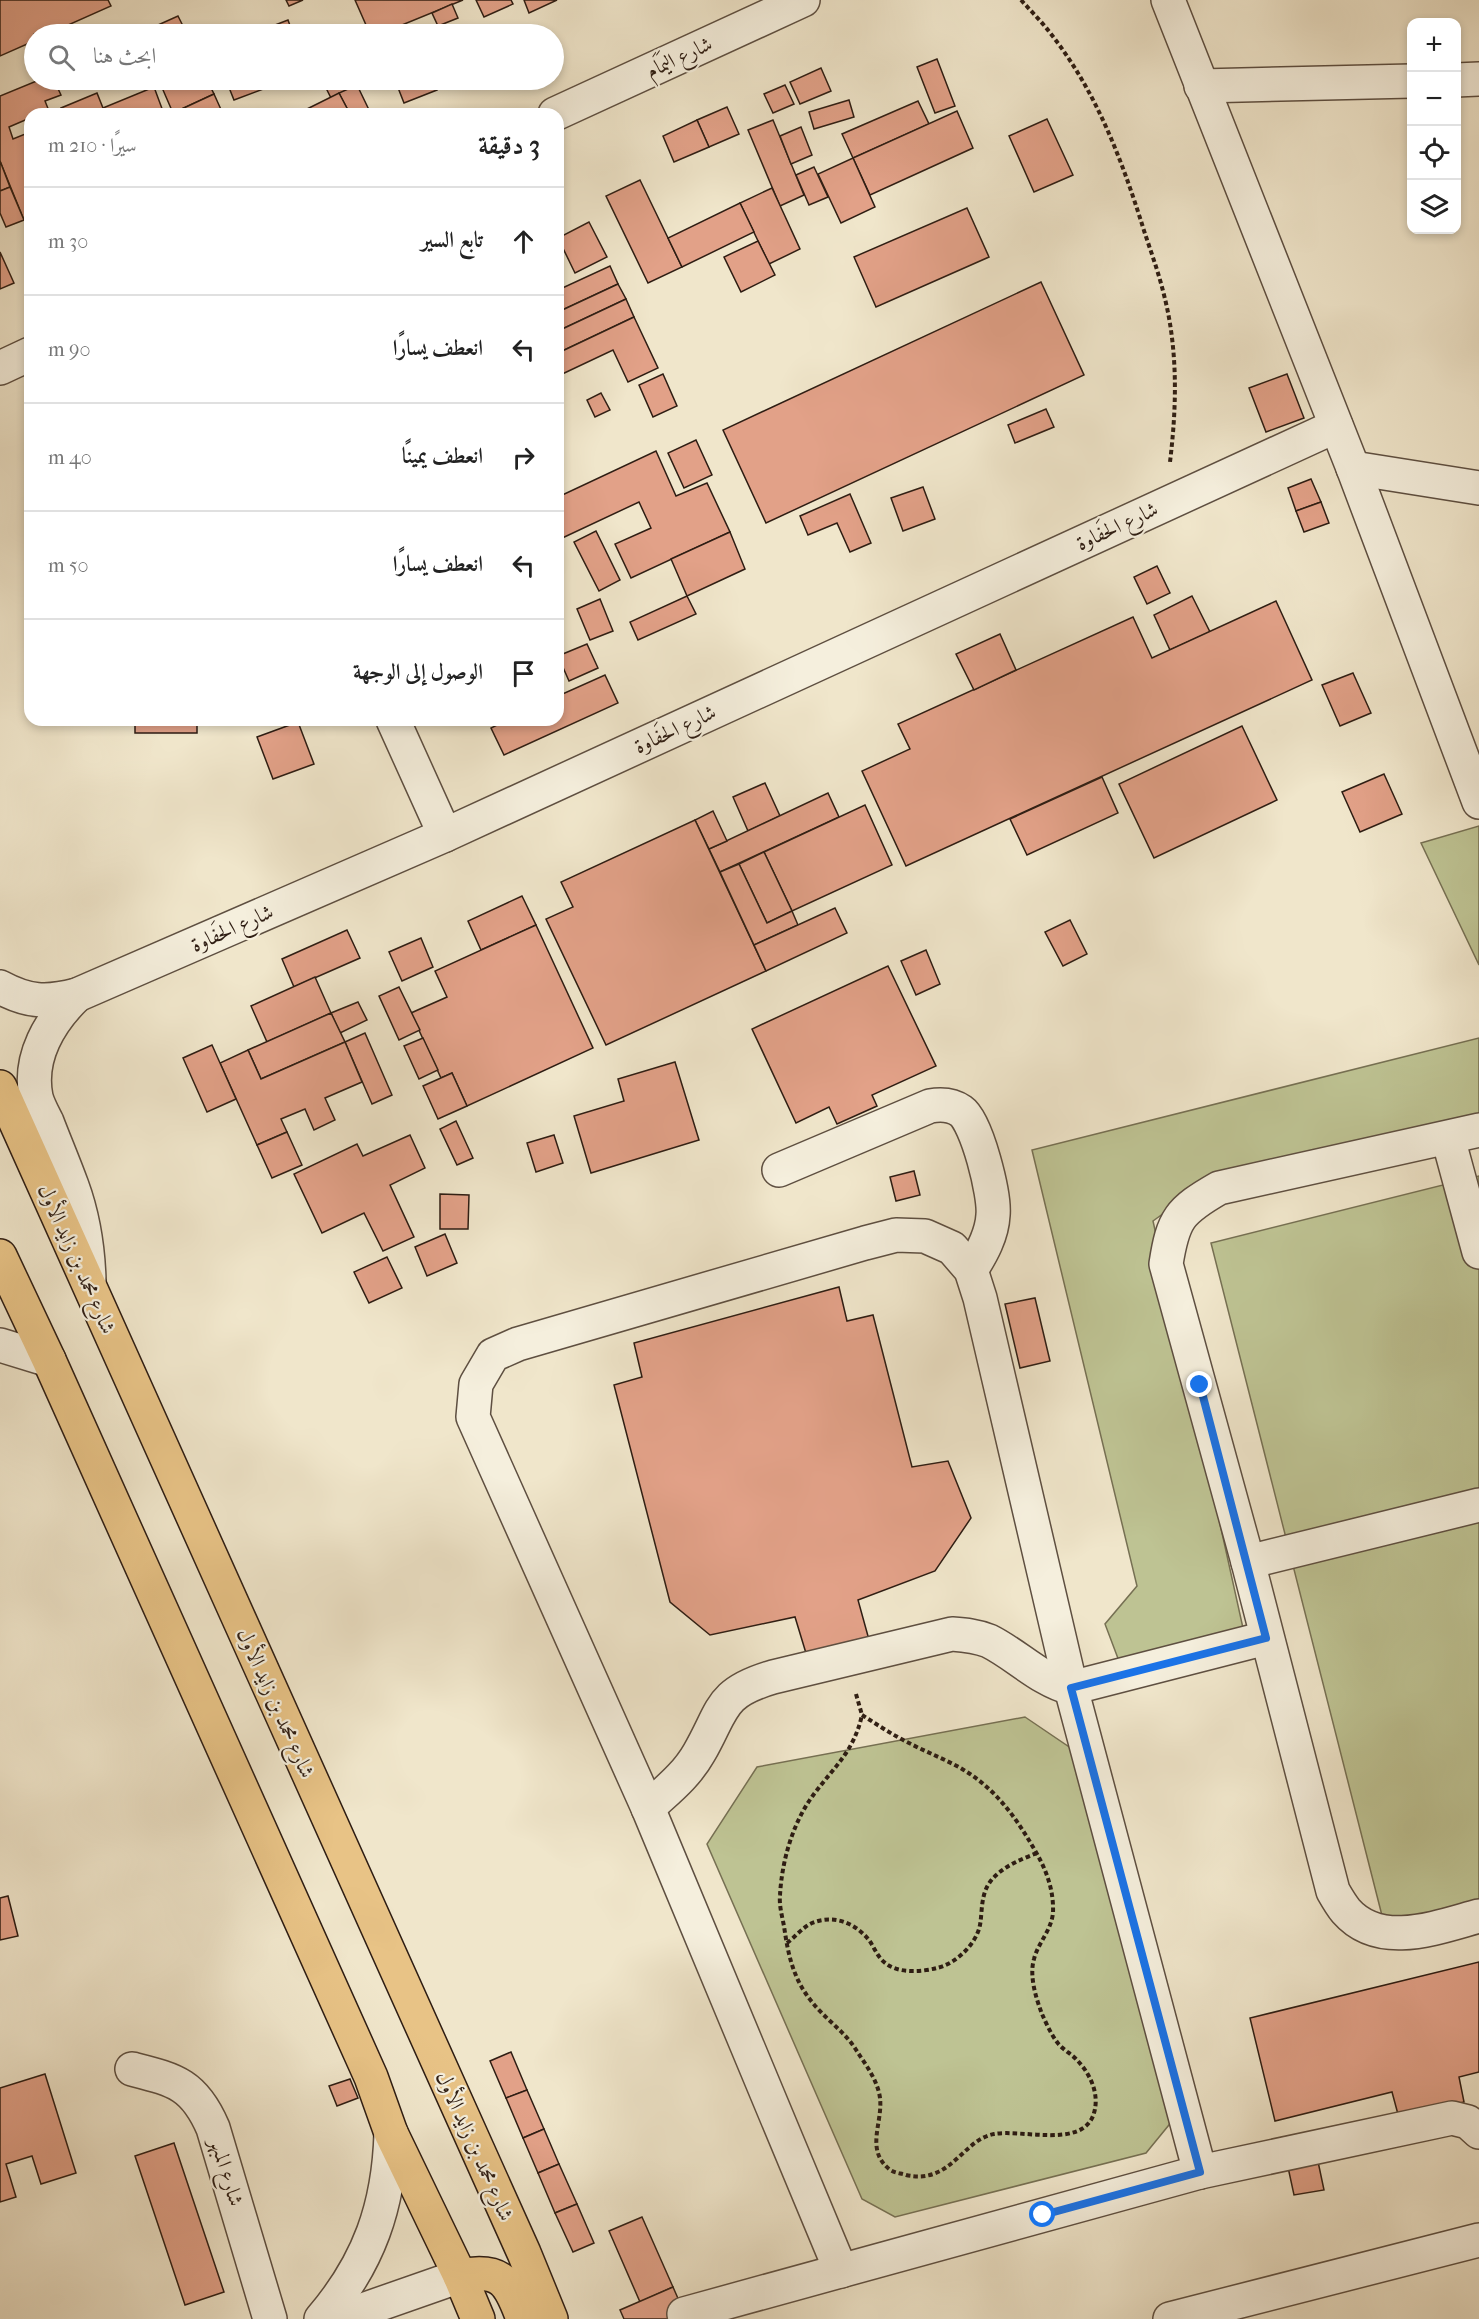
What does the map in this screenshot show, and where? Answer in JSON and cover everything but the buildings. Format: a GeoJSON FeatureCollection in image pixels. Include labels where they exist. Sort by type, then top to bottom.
{"type":"FeatureCollection","features":[{"type":"Feature","properties":{"kind":"main road","name":"شارع محمد بن زايد الأول"},"geometry":{"type":"LineString","coordinates":[[0,1087],[519,2242],[551,2319]]}},
{"type":"Feature","properties":{"kind":"main road"},"geometry":{"type":"LineString","coordinates":[[0,1256],[49,1360],[371,2077],[391,2133],[460,2276],[478,2319]]}},
{"type":"Feature","properties":{"kind":"main road"},"geometry":{"type":"LineString","coordinates":[[460,2276],[488,2272],[503,2279],[514,2296],[523,2319]]}},
{"type":"Feature","properties":{"kind":"street","name":"شارع اليَمَام"},"geometry":{"type":"LineString","coordinates":[[564,110],[804,0]]}},
{"type":"Feature","properties":{"kind":"street"},"geometry":{"type":"LineString","coordinates":[[1168,0],[1353,468],[1479,802]]}},
{"type":"Feature","properties":{"kind":"street"},"geometry":{"type":"LineString","coordinates":[[1461,80],[1479,79]]}},
{"type":"Feature","properties":{"kind":"street"},"geometry":{"type":"LineString","coordinates":[[1202,87],[1407,81]]}},
{"type":"Feature","properties":{"kind":"street"},"geometry":{"type":"LineString","coordinates":[[0,368],[24,357]]}},
{"type":"Feature","properties":{"kind":"street","name":"شارع الحَفاوة"},"geometry":{"type":"LineString","coordinates":[[0,987],[25,999],[51,1002],[77,995],[446,835],[1336,426]]}},
{"type":"Feature","properties":{"kind":"street"},"geometry":{"type":"LineString","coordinates":[[1353,468],[1479,488]]}},
{"type":"Feature","properties":{"kind":"street"},"geometry":{"type":"LineString","coordinates":[[396,726],[446,835]]}},
{"type":"Feature","properties":{"kind":"street","name":"شارع الحَفاوة"},"geometry":{"type":"LineString","coordinates":[[77,995],[59,1012],[44,1037],[36,1066],[36,1096],[73,1187],[88,1254],[90,1288]]}},
{"type":"Feature","properties":{"kind":"street"},"geometry":{"type":"LineString","coordinates":[[779,1170],[930,1106],[943,1104],[962,1111],[974,1128],[993,1196],[990,1233],[971,1270]]}},
{"type":"Feature","properties":{"kind":"street"},"geometry":{"type":"LineString","coordinates":[[1479,1130],[1219,1188],[1190,1204],[1171,1232],[1166,1264],[1248,1563],[1333,1891],[1347,1912],[1368,1927],[1393,1934],[1419,1932],[1479,1916]]}},
{"type":"Feature","properties":{"kind":"street"},"geometry":{"type":"LineString","coordinates":[[1448,1138],[1479,1252]]}},
{"type":"Feature","properties":{"kind":"street"},"geometry":{"type":"LineString","coordinates":[[841,2271],[648,1808],[473,1417],[476,1384],[493,1355],[518,1344],[896,1235],[925,1236],[952,1248],[971,1270],[980,1298],[1071,1688],[1200,2172]]}},
{"type":"Feature","properties":{"kind":"street"},"geometry":{"type":"LineString","coordinates":[[0,1345],[49,1360]]}},
{"type":"Feature","properties":{"kind":"street"},"geometry":{"type":"LineString","coordinates":[[1248,1563],[1479,1505]]}},
{"type":"Feature","properties":{"kind":"street"},"geometry":{"type":"LineString","coordinates":[[648,1808],[680,1779],[699,1754],[713,1723],[727,1701],[748,1684],[773,1677],[952,1634],[970,1635],[989,1641],[1046,1678],[1071,1688],[1266,1638]]}},
{"type":"Feature","properties":{"kind":"street","name":"شارع المبهر"},"geometry":{"type":"LineString","coordinates":[[132,2069],[168,2079],[188,2090],[204,2107],[213,2128],[270,2319]]}},
{"type":"Feature","properties":{"kind":"street"},"geometry":{"type":"LineString","coordinates":[[684,2314],[1200,2172],[1452,2118],[1468,2122],[1479,2132]]}},
{"type":"Feature","properties":{"kind":"street"},"geometry":{"type":"LineString","coordinates":[[321,2319],[357,2270],[372,2238],[383,2204],[390,2168],[391,2133]]}},
{"type":"Feature","properties":{"kind":"street"},"geometry":{"type":"LineString","coordinates":[[1170,2319],[1479,2240]]}},
{"type":"Feature","properties":{"kind":"street"},"geometry":{"type":"LineString","coordinates":[[337,2319],[460,2276]]}},
{"type":"Feature","properties":{"kind":"path"},"geometry":{"type":"LineString","coordinates":[[1021,0],[1051,34],[1074,67],[1099,110],[1127,175],[1163,291],[1171,332],[1175,374],[1175,417],[1164,504]]}},
{"type":"Feature","properties":{"kind":"path"},"geometry":{"type":"LineString","coordinates":[[862,1715],[909,1743],[969,1773],[1000,1799],[1018,1821],[1037,1853],[1049,1875],[1053,1912],[1048,1932],[1033,1960],[1033,1984],[1042,2015],[1058,2044],[1090,2075],[1095,2095],[1093,2116],[1083,2130],[1064,2136],[1042,2133],[990,2134],[969,2148],[947,2168],[918,2177],[891,2171],[880,2160],[874,2144],[880,2124],[880,2096],[870,2072],[855,2048],[812,2001],[794,1973],[786,1943],[780,1899],[782,1866],[794,1830],[812,1796],[844,1759],[858,1735],[862,1715]]}},
{"type":"Feature","properties":{"kind":"path"},"geometry":{"type":"LineString","coordinates":[[786,1943],[812,1923],[841,1920],[855,1926],[886,1964],[892,1967],[919,1971],[954,1962],[968,1947],[980,1928],[986,1890],[993,1878],[1021,1859],[1037,1853]]}},
{"type":"Feature","properties":{"kind":"green space"},"geometry":{"type":"Polygon","coordinates":[[[1479,826],[1479,965],[1421,843],[1479,826]]]}},
{"type":"Feature","properties":{"kind":"green space"},"geometry":{"type":"Polygon","coordinates":[[[1479,1038],[1479,1121],[1203,1185],[1153,1221],[1243,1628],[1122,1669],[1105,1624],[1137,1586],[1032,1150],[1479,1038]]]}},
{"type":"Feature","properties":{"kind":"green space"},"geometry":{"type":"Polygon","coordinates":[[[1479,1176],[1479,1925],[1390,1947],[1211,1243],[1479,1176]]]}},
{"type":"Feature","properties":{"kind":"green space"},"geometry":{"type":"Polygon","coordinates":[[[1025,1717],[1078,1753],[1173,2120],[1146,2153],[895,2217],[862,2199],[707,1844],[757,1767],[1025,1717]]]}},
{"type":"Feature","properties":{"kind":"route"},"geometry":{"type":"LineString","coordinates":[[1043,2215],[1200,2172],[1071,1688],[1266,1638],[1200,1385]]}}]}
